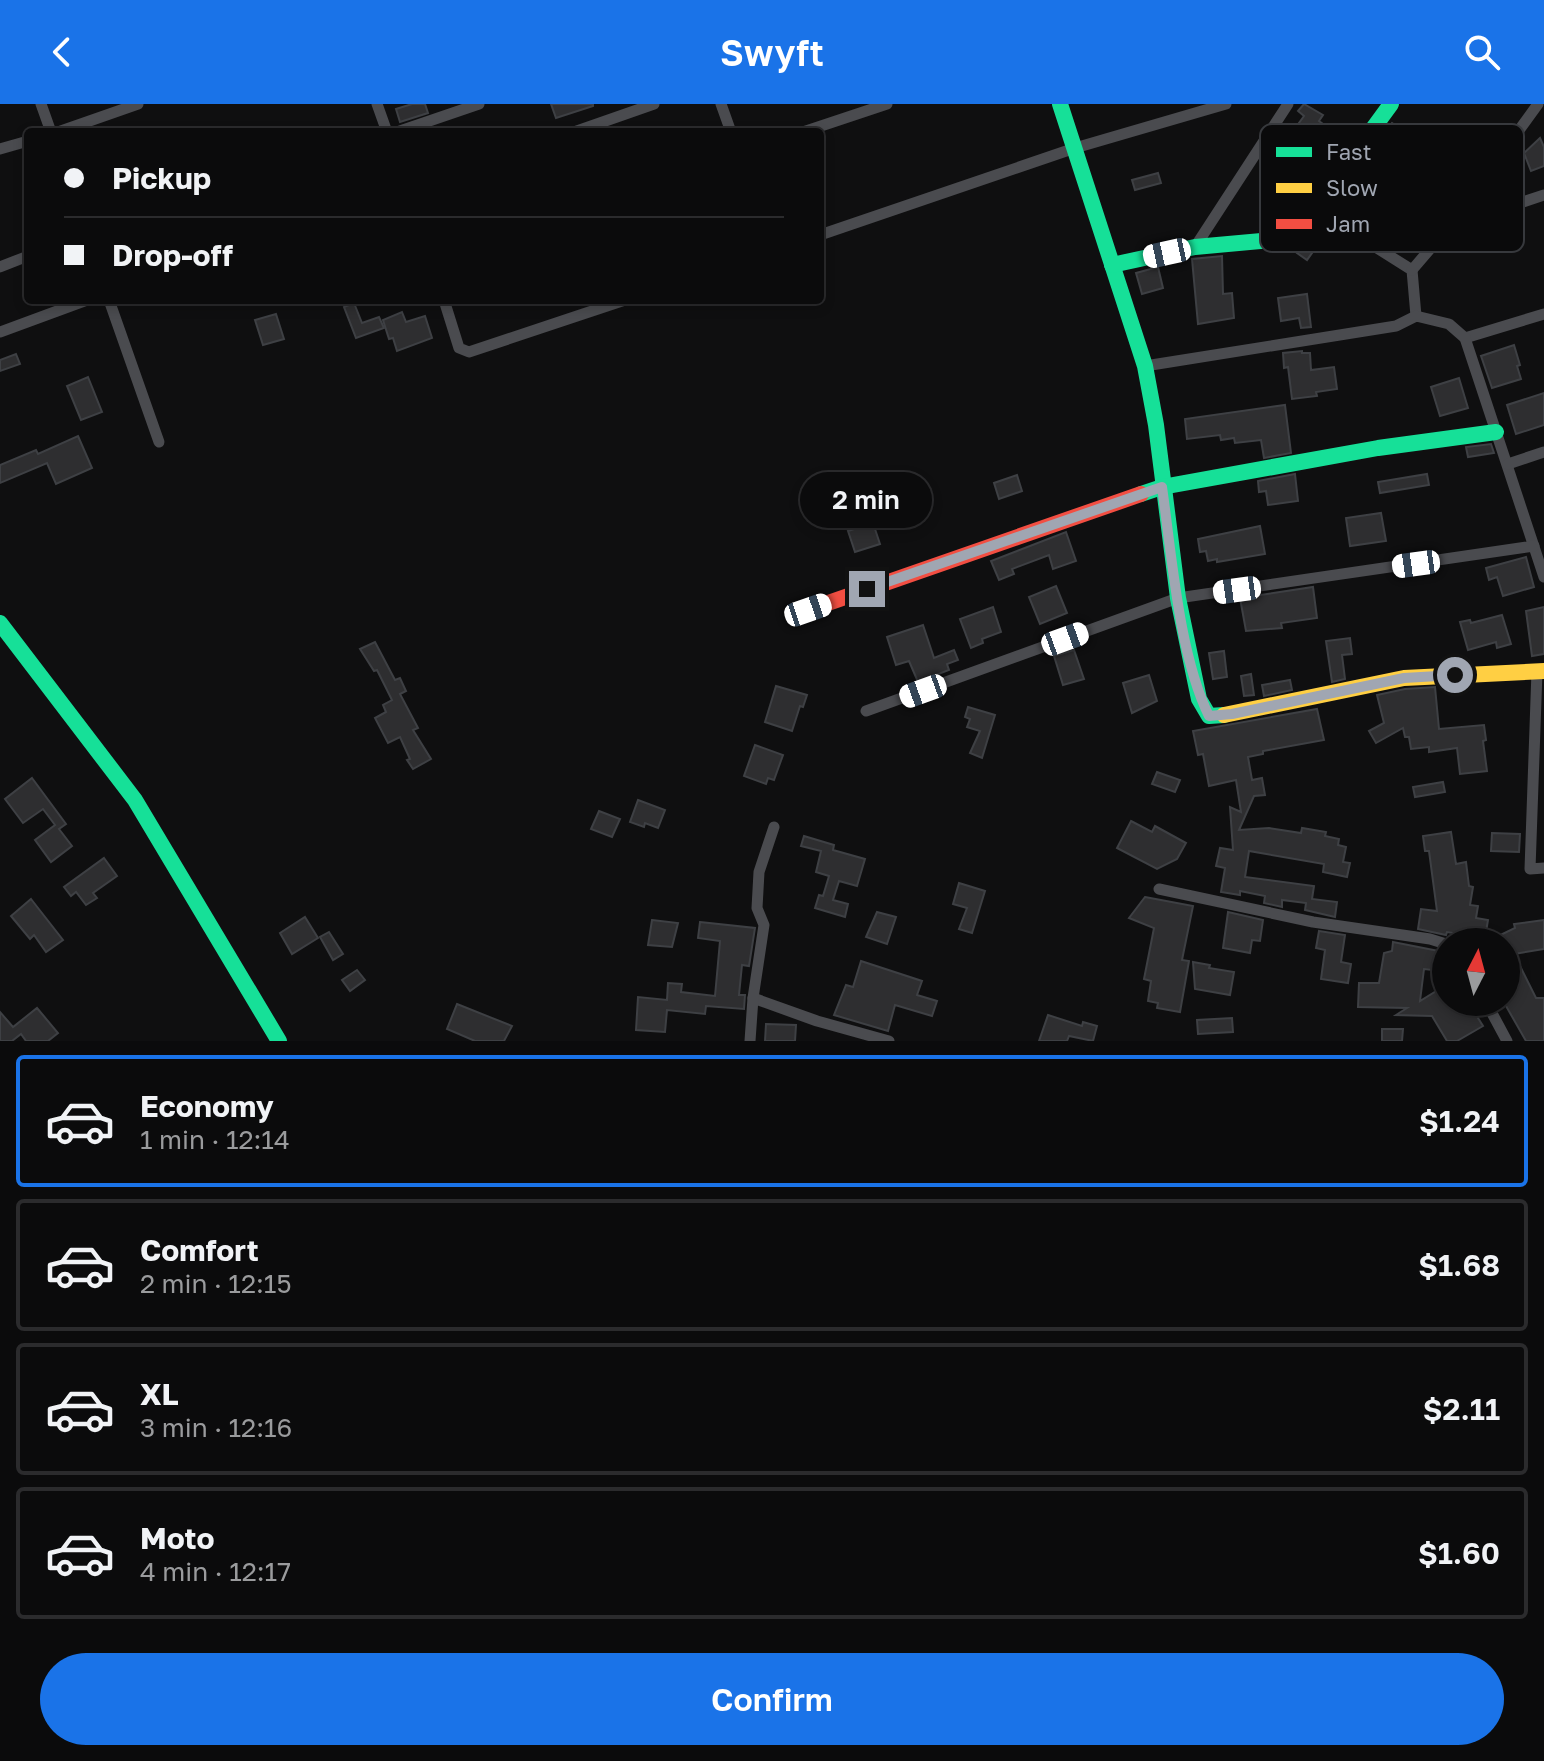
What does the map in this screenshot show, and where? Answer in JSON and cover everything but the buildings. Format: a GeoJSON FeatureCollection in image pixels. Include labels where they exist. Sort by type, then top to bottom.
{"type":"FeatureCollection","features":[{"type":"Feature","properties":{"kind":"street"},"geometry":{"type":"LineString","coordinates":[[41,104],[50,128]]}},
{"type":"Feature","properties":{"kind":"street"},"geometry":{"type":"LineString","coordinates":[[69,128],[138,104]]}},
{"type":"Feature","properties":{"kind":"street"},"geometry":{"type":"LineString","coordinates":[[377,104],[386,128]]}},
{"type":"Feature","properties":{"kind":"street"},"geometry":{"type":"LineString","coordinates":[[409,128],[479,104]]}},
{"type":"Feature","properties":{"kind":"street"},"geometry":{"type":"LineString","coordinates":[[585,128],[654,104]]}},
{"type":"Feature","properties":{"kind":"street"},"geometry":{"type":"LineString","coordinates":[[721,104],[730,128]]}},
{"type":"Feature","properties":{"kind":"street"},"geometry":{"type":"LineString","coordinates":[[815,128],[887,104]]}},
{"type":"Feature","properties":{"kind":"street"},"geometry":{"type":"LineString","coordinates":[[1060,104],[1145,366],[1156,425],[1178,598],[1199,699],[1209,716],[1232,714],[1404,678],[1541,671],[1530,869],[1544,868]]}},
{"type":"Feature","properties":{"kind":"street"},"geometry":{"type":"LineString","coordinates":[[824,234],[1075,148],[1226,104]]}},
{"type":"Feature","properties":{"kind":"street"},"geometry":{"type":"LineString","coordinates":[[1275,124],[1288,104]]}},
{"type":"Feature","properties":{"kind":"street"},"geometry":{"type":"LineString","coordinates":[[1377,124],[1391,104]]}},
{"type":"Feature","properties":{"kind":"street"},"geometry":{"type":"LineString","coordinates":[[1523,124],[1538,104]]}},
{"type":"Feature","properties":{"kind":"street"},"geometry":{"type":"LineString","coordinates":[[0,149],[24,142]]}},
{"type":"Feature","properties":{"kind":"street"},"geometry":{"type":"LineString","coordinates":[[1195,247],[1260,147]]}},
{"type":"Feature","properties":{"kind":"street"},"geometry":{"type":"LineString","coordinates":[[1524,202],[1544,195]]}},
{"type":"Feature","properties":{"kind":"street"},"geometry":{"type":"LineString","coordinates":[[1112,265],[1195,247],[1260,241]]}},
{"type":"Feature","properties":{"kind":"street"},"geometry":{"type":"LineString","coordinates":[[1383,252],[1412,270]]}},
{"type":"Feature","properties":{"kind":"street"},"geometry":{"type":"LineString","coordinates":[[1416,316],[1412,270],[1427,252]]}},
{"type":"Feature","properties":{"kind":"street"},"geometry":{"type":"LineString","coordinates":[[0,267],[24,258]]}},
{"type":"Feature","properties":{"kind":"street"},"geometry":{"type":"LineString","coordinates":[[0,332],[76,304]]}},
{"type":"Feature","properties":{"kind":"street"},"geometry":{"type":"LineString","coordinates":[[110,304],[159,442]]}},
{"type":"Feature","properties":{"kind":"street"},"geometry":{"type":"LineString","coordinates":[[445,304],[459,348],[469,352],[613,304]]}},
{"type":"Feature","properties":{"kind":"street"},"geometry":{"type":"LineString","coordinates":[[1465,338],[1544,314]]}},
{"type":"Feature","properties":{"kind":"street"},"geometry":{"type":"LineString","coordinates":[[1145,366],[1396,326],[1416,316],[1449,324],[1465,338],[1543,572]]}},
{"type":"Feature","properties":{"kind":"street"},"geometry":{"type":"LineString","coordinates":[[808,610],[1162,487],[1378,448],[1496,432]]}},
{"type":"Feature","properties":{"kind":"street"},"geometry":{"type":"LineString","coordinates":[[1508,464],[1544,452]]}},
{"type":"Feature","properties":{"kind":"street"},"geometry":{"type":"LineString","coordinates":[[866,711],[1178,598],[1534,546]]}},
{"type":"Feature","properties":{"kind":"street"},"geometry":{"type":"LineString","coordinates":[[1,627],[135,800],[279,1041]]}},
{"type":"Feature","properties":{"kind":"street"},"geometry":{"type":"LineString","coordinates":[[750,1041],[764,925],[757,908],[759,872],[774,827]]}},
{"type":"Feature","properties":{"kind":"street"},"geometry":{"type":"LineString","coordinates":[[1159,889],[1313,922],[1432,940]]}},
{"type":"Feature","properties":{"kind":"street"},"geometry":{"type":"LineString","coordinates":[[753,998],[817,1021],[889,1041]]}},
{"type":"Feature","properties":{"kind":"street"},"geometry":{"type":"LineString","coordinates":[[1494,1016],[1507,1041]]}},
{"type":"Feature","properties":{"kind":"traffic: fast"},"geometry":{"type":"LineString","coordinates":[[1060,104],[1145,366],[1156,425],[1178,598],[1199,699],[1209,716],[1224,715]]}},
{"type":"Feature","properties":{"kind":"traffic: fast"},"geometry":{"type":"LineString","coordinates":[[1376,124],[1391,104]]}},
{"type":"Feature","properties":{"kind":"traffic: fast"},"geometry":{"type":"LineString","coordinates":[[1112,265],[1195,247],[1260,241]]}},
{"type":"Feature","properties":{"kind":"traffic: fast"},"geometry":{"type":"LineString","coordinates":[[1141,494],[1162,487],[1378,448],[1496,432]]}},
{"type":"Feature","properties":{"kind":"traffic: fast"},"geometry":{"type":"LineString","coordinates":[[0,623],[135,800],[279,1041]]}},
{"type":"Feature","properties":{"kind":"traffic: slow"},"geometry":{"type":"LineString","coordinates":[[1224,715],[1404,678],[1544,671]]}},
{"type":"Feature","properties":{"kind":"traffic: jam"},"geometry":{"type":"LineString","coordinates":[[808,610],[1141,494]]}},
{"type":"Feature","properties":{"kind":"route"},"geometry":{"type":"LineString","coordinates":[[867,589],[1162,487],[1178,598],[1199,699],[1209,716],[1232,714],[1404,678],[1455,675]]}}]}
